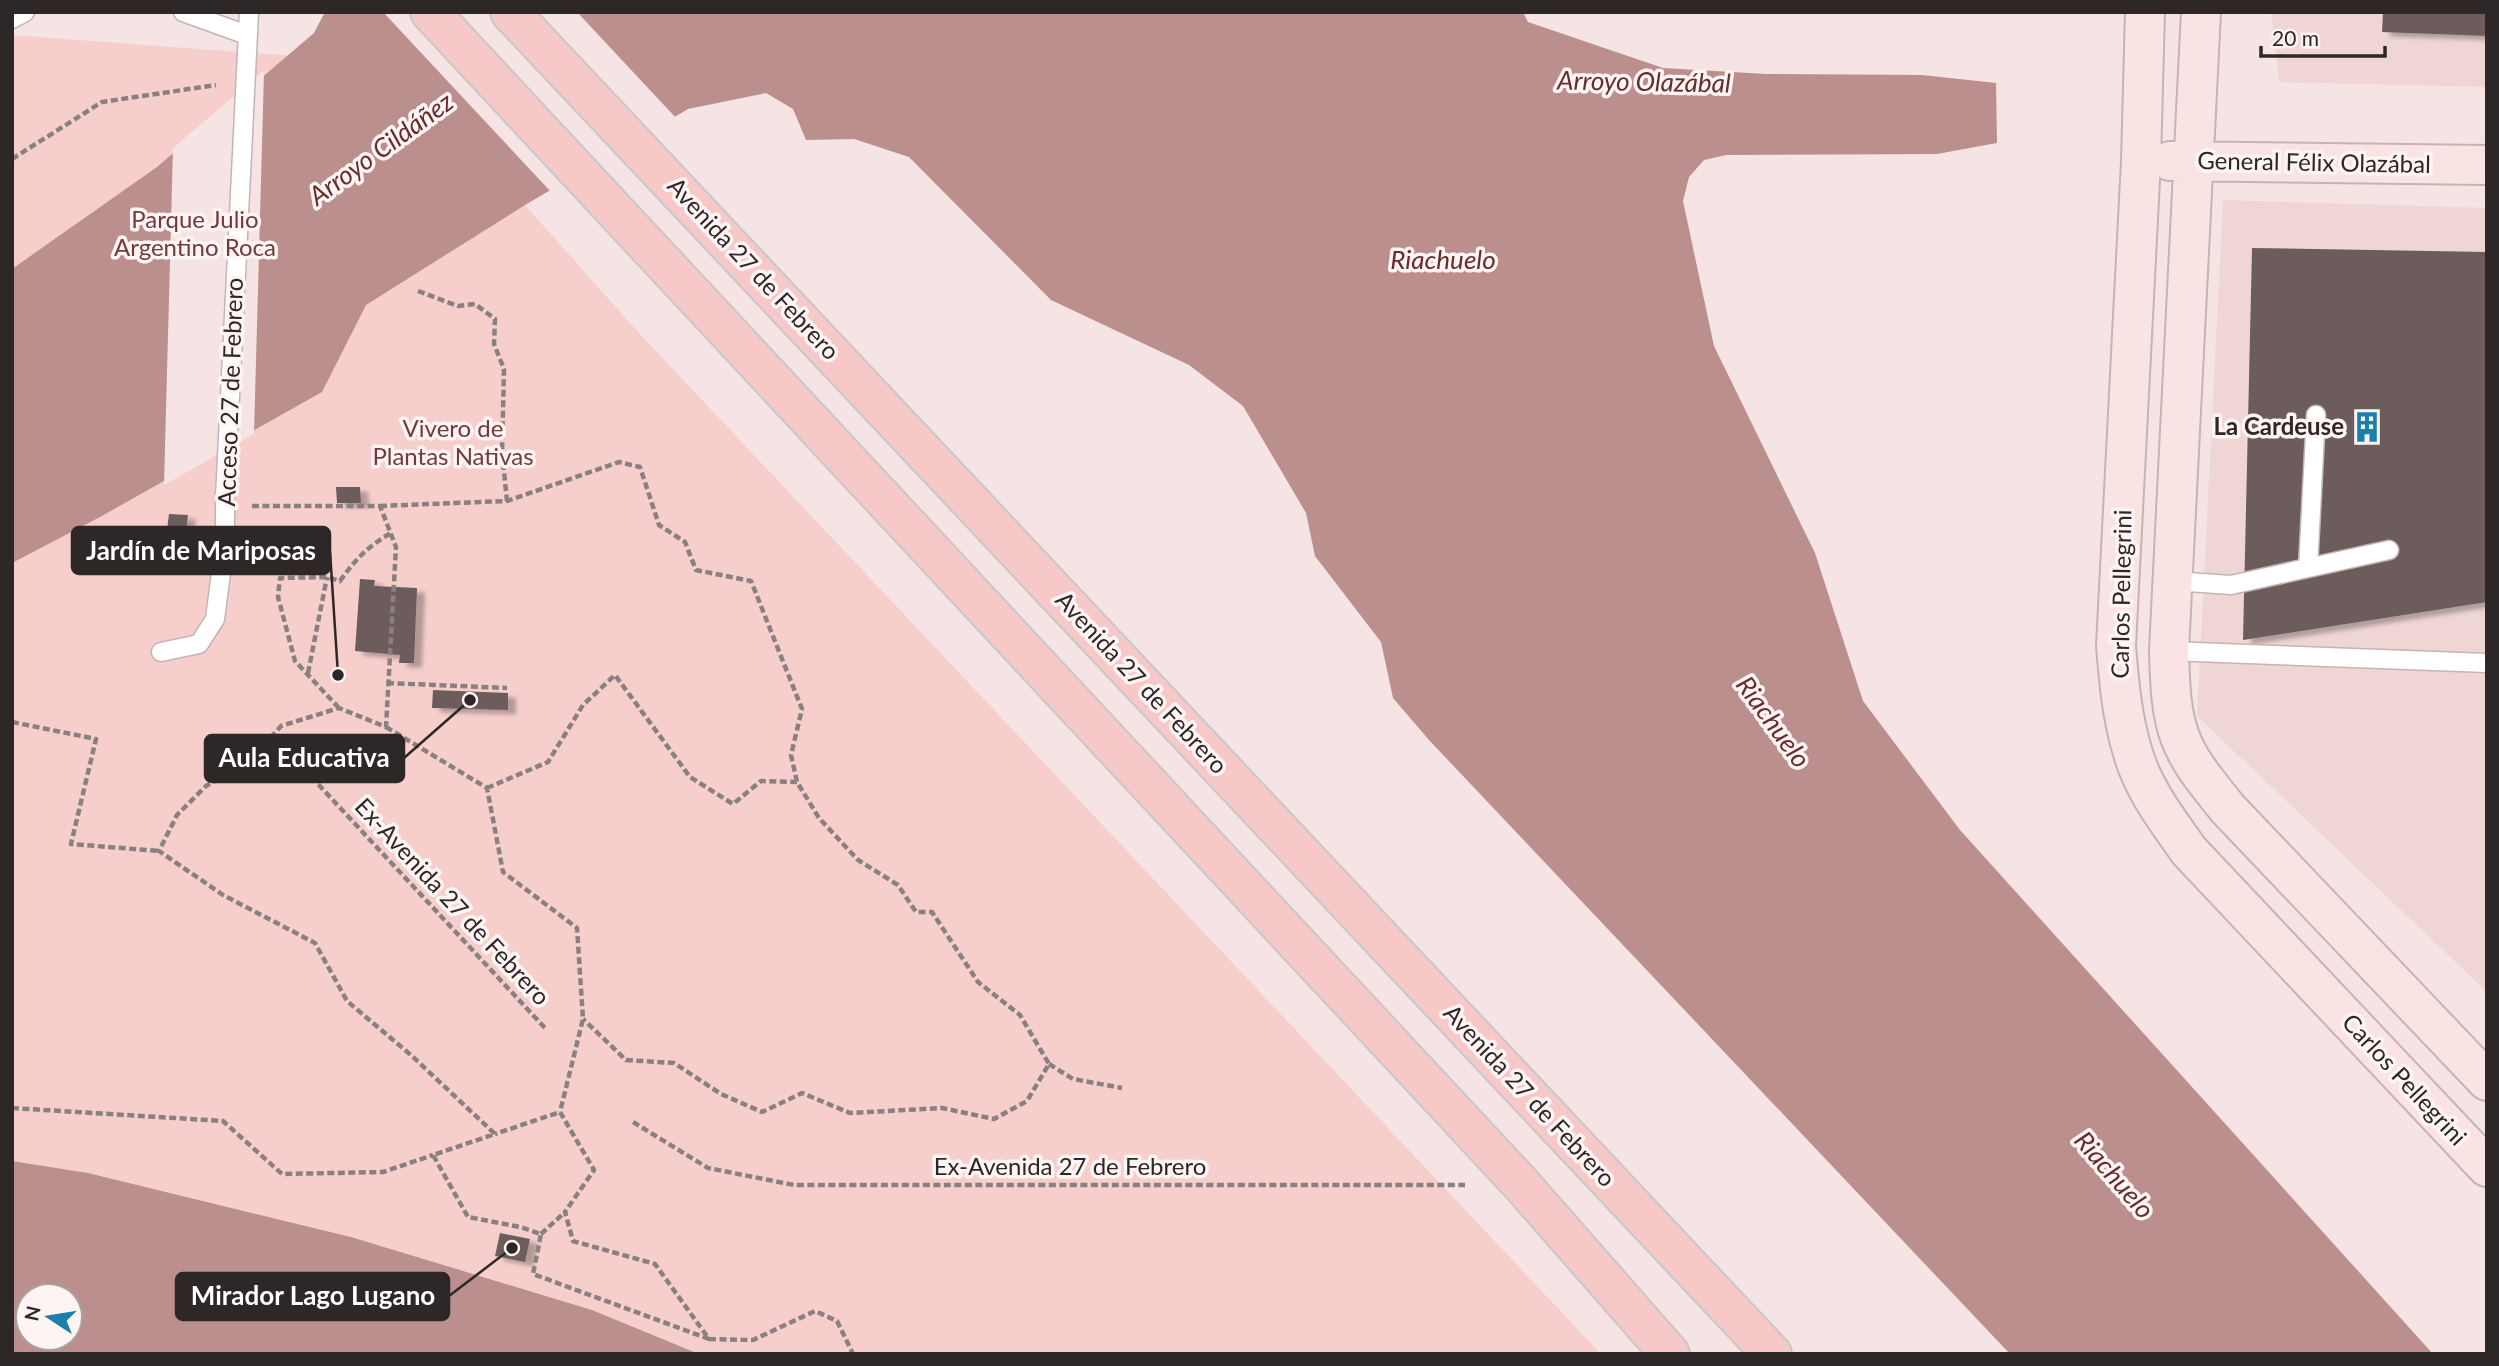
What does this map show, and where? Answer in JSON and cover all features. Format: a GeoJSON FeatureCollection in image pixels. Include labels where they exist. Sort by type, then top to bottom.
{"type":"FeatureCollection","features":[{"type":"Feature","properties":{"kind":"main road"},"geometry":{"type":"LineString","coordinates":[[430,12],[1522,1185],[1670,1354]]}},
{"type":"Feature","properties":{"kind":"main road","name":"Avenida 27 de Febrero"},"geometry":{"type":"LineString","coordinates":[[510,12],[1772,1354]]}},
{"type":"Feature","properties":{"kind":"main road","name":"Carlos Pellegrini"},"geometry":{"type":"LineString","coordinates":[[2145,12],[2141,160],[2116,646],[2121,698],[2133,755],[2157,805],[2189,851],[2487,1167]]}},
{"type":"Feature","properties":{"kind":"main road","name":"Carlos Pellegrini"},"geometry":{"type":"LineString","coordinates":[[2201,12],[2169,651],[2171,700],[2179,737],[2196,769],[2228,809],[2487,1081]]}},
{"type":"Feature","properties":{"kind":"main road","name":"General Félix Olazábal"},"geometry":{"type":"LineString","coordinates":[[2141,160],[2487,165]]}},
{"type":"Feature","properties":{"kind":"lane"},"geometry":{"type":"LineString","coordinates":[[12,19],[25,12]]}},
{"type":"Feature","properties":{"kind":"lane"},"geometry":{"type":"LineString","coordinates":[[183,12],[247,35]]}},
{"type":"Feature","properties":{"kind":"lane","name":"Acceso 27 de Febrero"},"geometry":{"type":"LineString","coordinates":[[162,652],[200,644],[215,619],[226,542],[225,491],[249,12]]}},
{"type":"Feature","properties":{"kind":"lane"},"geometry":{"type":"LineString","coordinates":[[2308,568],[2316,415]]}},
{"type":"Feature","properties":{"kind":"lane"},"geometry":{"type":"LineString","coordinates":[[2173,581],[2231,585],[2389,550]]}},
{"type":"Feature","properties":{"kind":"lane"},"geometry":{"type":"LineString","coordinates":[[2169,651],[2487,663]]}},
{"type":"Feature","properties":{"kind":"path"},"geometry":{"type":"LineString","coordinates":[[12,159],[102,103],[244,85]]}},
{"type":"Feature","properties":{"kind":"path"},"geometry":{"type":"LineString","coordinates":[[418,291],[457,306],[475,304],[495,319],[494,344],[505,369],[502,453],[507,501]]}},
{"type":"Feature","properties":{"kind":"path"},"geometry":{"type":"LineString","coordinates":[[225,491],[250,506],[380,506],[507,501],[619,462],[640,467],[659,525],[685,542],[696,570],[751,581],[802,709],[792,755],[797,782],[819,818],[858,860],[898,885],[915,912],[932,912],[978,982],[1020,1015],[1049,1064],[1073,1079],[1122,1088]]}},
{"type":"Feature","properties":{"kind":"path"},"geometry":{"type":"LineString","coordinates":[[380,506],[396,547],[386,727]]}},
{"type":"Feature","properties":{"kind":"path"},"geometry":{"type":"LineString","coordinates":[[391,533],[370,545],[340,581],[327,577],[279,578],[278,597],[295,661],[339,708],[386,727],[487,788],[503,872],[577,928],[583,1019],[560,1112],[594,1170],[565,1212],[541,1234],[533,1274],[709,1339],[753,1340],[815,1311],[837,1321],[853,1354]]}},
{"type":"Feature","properties":{"kind":"path"},"geometry":{"type":"LineString","coordinates":[[308,674],[327,577]]}},
{"type":"Feature","properties":{"kind":"path"},"geometry":{"type":"LineString","coordinates":[[487,788],[548,762],[583,705],[615,676],[690,777],[733,804],[761,781],[797,782]]}},
{"type":"Feature","properties":{"kind":"path"},"geometry":{"type":"LineString","coordinates":[[387,683],[507,688]]}},
{"type":"Feature","properties":{"kind":"path"},"geometry":{"type":"LineString","coordinates":[[159,852],[177,815],[206,786],[250,761],[281,726],[339,708]]}},
{"type":"Feature","properties":{"kind":"path"},"geometry":{"type":"LineString","coordinates":[[12,722],[96,739],[71,844],[159,852],[222,895],[314,943],[347,1001],[412,1056],[495,1134]]}},
{"type":"Feature","properties":{"kind":"path","name":"Ex-Avenida 27 de Febrero"},"geometry":{"type":"LineString","coordinates":[[304,769],[545,1028]]}},
{"type":"Feature","properties":{"kind":"path"},"geometry":{"type":"LineString","coordinates":[[583,1019],[626,1060],[674,1063],[721,1094],[762,1112],[802,1093],[850,1113],[942,1108],[994,1119],[1027,1101],[1049,1064]]}},
{"type":"Feature","properties":{"kind":"path"},"geometry":{"type":"LineString","coordinates":[[12,1108],[223,1121],[282,1174],[383,1172],[560,1112]]}},
{"type":"Feature","properties":{"kind":"path","name":"Ex-Avenida 27 de Febrero"},"geometry":{"type":"LineString","coordinates":[[633,1122],[708,1168],[794,1185],[1522,1185]]}},
{"type":"Feature","properties":{"kind":"path"},"geometry":{"type":"LineString","coordinates":[[433,1155],[468,1217],[541,1234]]}},
{"type":"Feature","properties":{"kind":"path"},"geometry":{"type":"LineString","coordinates":[[565,1212],[572,1241],[654,1264],[709,1339]]}},
{"type":"Feature","properties":{"kind":"shaded area"},"geometry":{"type":"Polygon","coordinates":[[[2271,12],[2487,12],[2487,87],[2279,82],[2271,12]]]}},
{"type":"Feature","properties":{"kind":"shaded area"},"geometry":{"type":"Polygon","coordinates":[[[2223,200],[2487,208],[2487,992],[2197,716],[2223,200]]]}},
{"type":"Feature","properties":{"kind":"green space"},"geometry":{"type":"Polygon","coordinates":[[[12,35],[306,57],[525,205],[638,332],[1601,1354],[699,1354],[592,1310],[351,1237],[88,1173],[12,1161],[12,35]]]}},
{"type":"Feature","properties":{"kind":"water","name":"Riachuelo"},"geometry":{"type":"Polygon","coordinates":[[[325,12],[1523,12],[1528,22],[1663,68],[1766,74],[1922,75],[1996,83],[1997,143],[1937,154],[1726,155],[1704,160],[1689,177],[1683,201],[1714,346],[1815,553],[1863,701],[1960,830],[2433,1354],[2010,1354],[1429,740],[1393,698],[1381,642],[1315,556],[1306,513],[1243,406],[1189,365],[1051,300],[909,157],[854,139],[806,140],[793,109],[766,93],[688,109],[525,205],[366,305],[322,392],[100,517],[12,563],[12,269],[157,167],[314,33],[325,12]]]}},
{"type":"Feature","properties":{"kind":"water"},"geometry":{"type":"Polygon","coordinates":[[[12,1161],[88,1173],[351,1237],[592,1310],[699,1354],[12,1354],[12,1161]]]}},
{"type":"Feature","properties":{"kind":"pier"},"geometry":{"type":"Polygon","coordinates":[[[383,12],[577,12],[677,119],[552,193],[383,12]]]}},
{"type":"Feature","properties":{"kind":"pier"},"geometry":{"type":"Polygon","coordinates":[[[262,72],[254,434],[164,485],[173,148],[262,72]]]}},
{"type":"Feature","properties":{"kind":"building"},"geometry":{"type":"Polygon","coordinates":[[[2383,12],[2487,12],[2487,36],[2382,32],[2383,12]]]}},
{"type":"Feature","properties":{"kind":"building","name":"La Cardeuse"},"geometry":{"type":"Polygon","coordinates":[[[2252,248],[2487,252],[2487,602],[2243,640],[2252,248]]]}},
{"type":"Feature","properties":{"kind":"building"},"geometry":{"type":"Polygon","coordinates":[[[336,487],[360,487],[361,503],[337,503],[336,487]]]}},
{"type":"Feature","properties":{"kind":"building"},"geometry":{"type":"Polygon","coordinates":[[[169,514],[188,515],[185,539],[166,538],[169,514]]]}},
{"type":"Feature","properties":{"kind":"building"},"geometry":{"type":"Polygon","coordinates":[[[360,579],[375,580],[374,586],[417,588],[414,663],[399,663],[400,655],[355,651],[360,579]]]}},
{"type":"Feature","properties":{"kind":"building"},"geometry":{"type":"Polygon","coordinates":[[[433,690],[508,693],[508,710],[432,708],[433,690]]]}},
{"type":"Feature","properties":{"kind":"building"},"geometry":{"type":"Polygon","coordinates":[[[500,1233],[530,1239],[525,1262],[495,1256],[500,1233]]]}},
{"type":"Feature","properties":{"kind":"place","name":"La Cardeuse"},"geometry":{"type":"Point","coordinates":[2367,427]}},
{"type":"Feature","properties":{"kind":"place","name":"Jardín de Mariposas"},"geometry":{"type":"Point","coordinates":[338,675]}},
{"type":"Feature","properties":{"kind":"place","name":"Aula Educativa"},"geometry":{"type":"Point","coordinates":[470,700]}},
{"type":"Feature","properties":{"kind":"place","name":"Mirador Lago Lugano"},"geometry":{"type":"Point","coordinates":[512,1248]}},
{"type":"Feature","properties":{"kind":"water label","name":"Arroyo Olazábal"},"geometry":{"type":"Point","coordinates":[1644,82]}},
{"type":"Feature","properties":{"kind":"water label","name":"Arroyo Cildáñez"},"geometry":{"type":"Point","coordinates":[381,149]}},
{"type":"Feature","properties":{"kind":"park label","name":"Parque Julio Argentino Roca"},"geometry":{"type":"Point","coordinates":[195,234]}},
{"type":"Feature","properties":{"kind":"park label","name":"Vivero de Plantas Nativas"},"geometry":{"type":"Point","coordinates":[453,443]}}]}
